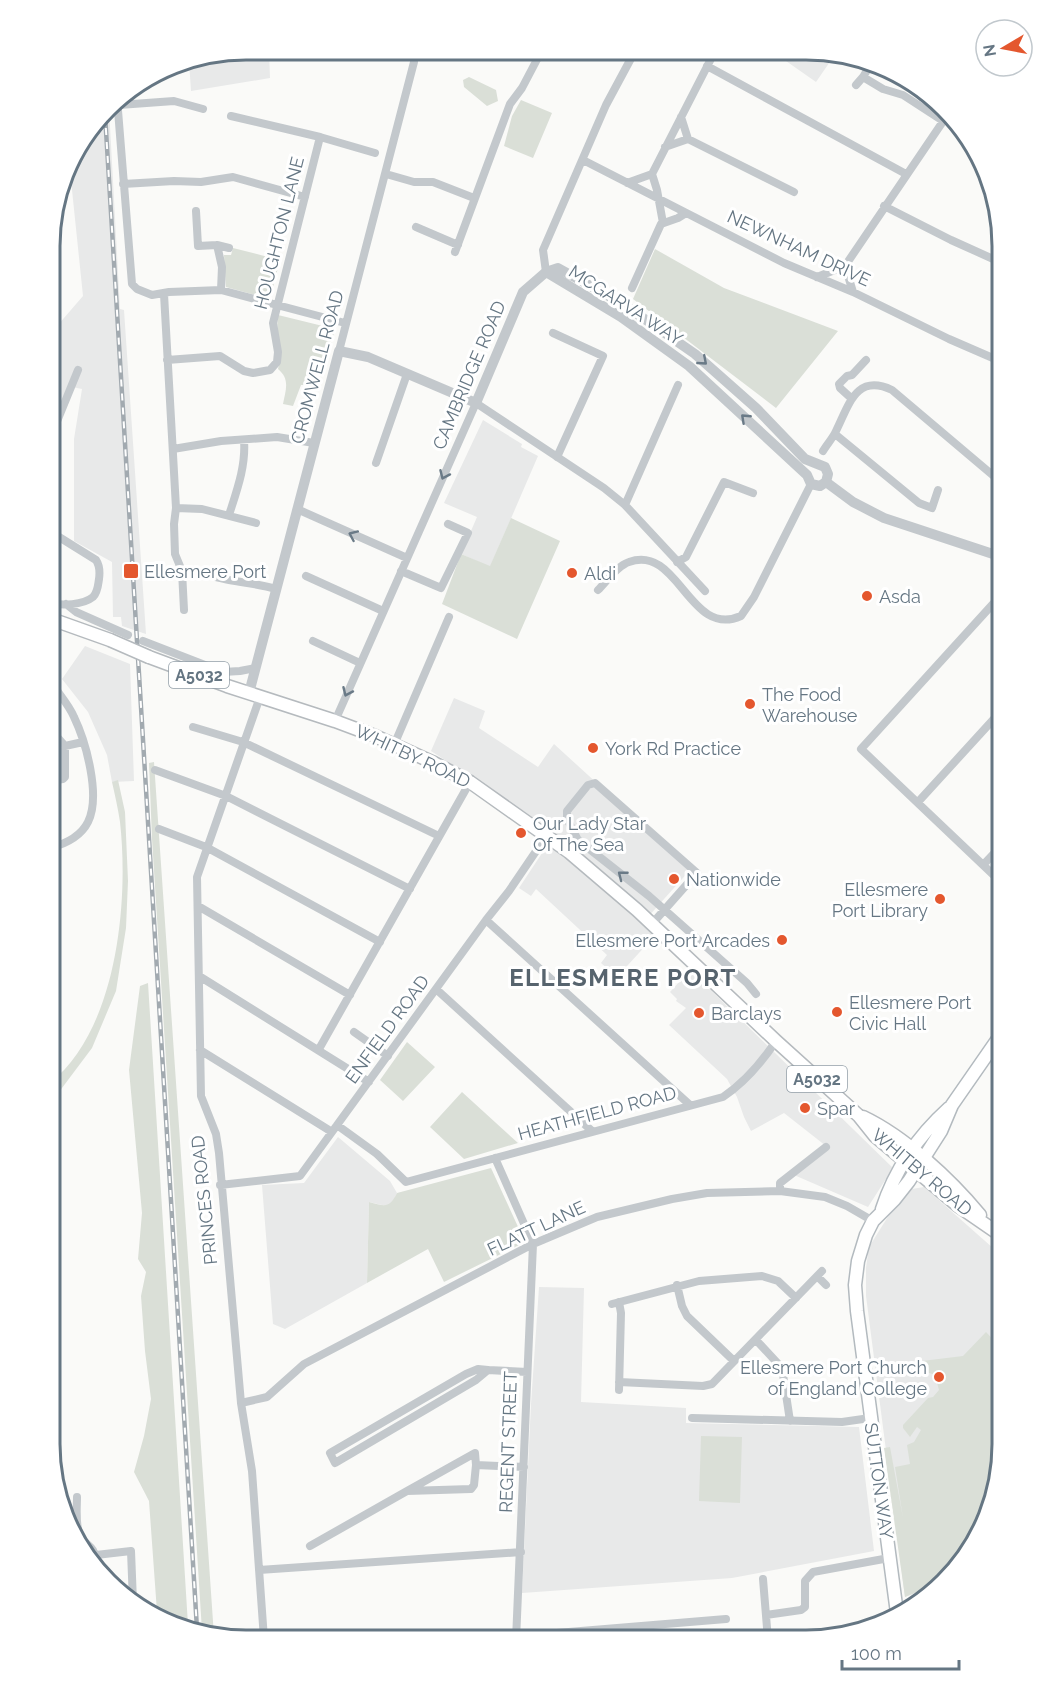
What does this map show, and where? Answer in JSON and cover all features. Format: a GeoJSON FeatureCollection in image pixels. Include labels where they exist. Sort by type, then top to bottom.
{"type":"FeatureCollection","features":[{"type":"Feature","properties":{"kind":"main road","name":"WHITBY ROAD"},"geometry":{"type":"LineString","coordinates":[[60,622],[149,657],[334,721],[432,762],[470,782],[547,835],[637,910],[651,926],[702,970],[859,1116],[875,1136],[957,1205],[992,1228]]}},
{"type":"Feature","properties":{"kind":"main road"},"geometry":{"type":"LineString","coordinates":[[952,1105],[991,1051]]}},
{"type":"Feature","properties":{"kind":"main road","name":"SUTTON WAY"},"geometry":{"type":"LineString","coordinates":[[882,1211],[887,1193],[903,1160],[931,1124],[952,1105]]}},
{"type":"Feature","properties":{"kind":"main road","name":"SUTTON WAY"},"geometry":{"type":"LineString","coordinates":[[896,1606],[870,1419],[855,1285],[861,1252],[873,1221],[894,1200],[915,1170],[941,1131],[952,1105]]}},
{"type":"Feature","properties":{"kind":"main road","name":"WHITBY ROAD"},"geometry":{"type":"LineString","coordinates":[[859,1116],[880,1126],[923,1158],[962,1194],[988,1225]]}},
{"type":"Feature","properties":{"kind":"street","name":"CROMWELL ROAD"},"geometry":{"type":"LineString","coordinates":[[255,695],[255,668],[414,60]]}},
{"type":"Feature","properties":{"kind":"street"},"geometry":{"type":"LineString","coordinates":[[416,227],[457,248],[510,104],[522,88],[537,60]]}},
{"type":"Feature","properties":{"kind":"street"},"geometry":{"type":"LineString","coordinates":[[546,272],[543,250],[606,105],[630,60]]}},
{"type":"Feature","properties":{"kind":"street"},"geometry":{"type":"LineString","coordinates":[[632,288],[663,223],[652,174],[710,60]]}},
{"type":"Feature","properties":{"kind":"street"},"geometry":{"type":"LineString","coordinates":[[707,66],[906,174]]}},
{"type":"Feature","properties":{"kind":"street"},"geometry":{"type":"LineString","coordinates":[[856,85],[866,70]]}},
{"type":"Feature","properties":{"kind":"street"},"geometry":{"type":"LineString","coordinates":[[863,76],[937,115]]}},
{"type":"Feature","properties":{"kind":"street"},"geometry":{"type":"LineString","coordinates":[[129,102],[174,101],[203,109]]}},
{"type":"Feature","properties":{"kind":"street"},"geometry":{"type":"LineString","coordinates":[[119,110],[132,284],[136,289],[152,295],[221,290],[345,323]]}},
{"type":"Feature","properties":{"kind":"street"},"geometry":{"type":"LineString","coordinates":[[231,116],[320,137],[375,153]]}},
{"type":"Feature","properties":{"kind":"street"},"geometry":{"type":"LineString","coordinates":[[681,117],[688,139]]}},
{"type":"Feature","properties":{"kind":"street"},"geometry":{"type":"LineString","coordinates":[[817,277],[845,266],[942,121]]}},
{"type":"Feature","properties":{"kind":"street","name":"HOUGHTON LANE"},"geometry":{"type":"LineString","coordinates":[[167,360],[220,356],[244,371],[253,372],[270,370],[277,362],[278,352],[273,323],[320,137]]}},
{"type":"Feature","properties":{"kind":"street"},"geometry":{"type":"LineString","coordinates":[[665,147],[688,139],[794,192]]}},
{"type":"Feature","properties":{"kind":"street","name":"NEWNHAM DRIVE"},"geometry":{"type":"LineString","coordinates":[[583,160],[784,263],[853,292],[992,358]]}},
{"type":"Feature","properties":{"kind":"street"},"geometry":{"type":"LineString","coordinates":[[386,174],[414,182],[433,182],[474,198]]}},
{"type":"Feature","properties":{"kind":"street"},"geometry":{"type":"LineString","coordinates":[[627,183],[652,174]]}},
{"type":"Feature","properties":{"kind":"street"},"geometry":{"type":"LineString","coordinates":[[123,184],[201,182],[233,177],[305,197]]}},
{"type":"Feature","properties":{"kind":"street"},"geometry":{"type":"LineString","coordinates":[[885,206],[992,258]]}},
{"type":"Feature","properties":{"kind":"street"},"geometry":{"type":"LineString","coordinates":[[196,211],[198,246],[217,245],[229,248]]}},
{"type":"Feature","properties":{"kind":"street"},"geometry":{"type":"LineString","coordinates":[[663,223],[686,213]]}},
{"type":"Feature","properties":{"kind":"street"},"geometry":{"type":"LineString","coordinates":[[217,245],[222,267],[221,290]]}},
{"type":"Feature","properties":{"kind":"street"},"geometry":{"type":"LineString","coordinates":[[845,266],[853,292]]}},
{"type":"Feature","properties":{"kind":"street","name":"MCGARVA WAY"},"geometry":{"type":"LineString","coordinates":[[546,272],[558,268],[623,303],[686,348],[750,403],[805,459],[818,465]]}},
{"type":"Feature","properties":{"kind":"street","name":"CAMBRIDGE ROAD"},"geometry":{"type":"LineString","coordinates":[[334,721],[523,292],[546,272]]}},
{"type":"Feature","properties":{"kind":"street","name":"MCGARVA WAY"},"geometry":{"type":"LineString","coordinates":[[546,272],[621,317],[689,366],[809,479]]}},
{"type":"Feature","properties":{"kind":"street"},"geometry":{"type":"LineString","coordinates":[[164,294],[176,508],[175,554],[182,571],[184,610]]}},
{"type":"Feature","properties":{"kind":"street"},"geometry":{"type":"LineString","coordinates":[[552,334],[603,356],[557,456]]}},
{"type":"Feature","properties":{"kind":"street"},"geometry":{"type":"LineString","coordinates":[[339,351],[368,357],[476,403],[557,456],[625,505],[705,591]]}},
{"type":"Feature","properties":{"kind":"street"},"geometry":{"type":"LineString","coordinates":[[850,398],[839,384],[847,376],[852,375],[866,360]]}},
{"type":"Feature","properties":{"kind":"street"},"geometry":{"type":"LineString","coordinates":[[60,414],[78,370]]}},
{"type":"Feature","properties":{"kind":"street"},"geometry":{"type":"LineString","coordinates":[[376,463],[407,374]]}},
{"type":"Feature","properties":{"kind":"street"},"geometry":{"type":"LineString","coordinates":[[823,451],[835,434],[850,398],[871,384],[882,385],[892,390],[992,475]]}},
{"type":"Feature","properties":{"kind":"street"},"geometry":{"type":"LineString","coordinates":[[625,505],[678,386]]}},
{"type":"Feature","properties":{"kind":"street"},"geometry":{"type":"LineString","coordinates":[[835,434],[919,503],[932,508],[938,490]]}},
{"type":"Feature","properties":{"kind":"street"},"geometry":{"type":"LineString","coordinates":[[172,449],[221,441],[277,437],[314,443]]}},
{"type":"Feature","properties":{"kind":"street"},"geometry":{"type":"LineString","coordinates":[[229,515],[243,470],[244,440]]}},
{"type":"Feature","properties":{"kind":"street"},"geometry":{"type":"LineString","coordinates":[[598,591],[628,562],[644,560],[656,563],[666,571],[711,618],[728,621],[741,616],[754,597],[809,479],[812,467],[818,465],[827,470],[826,482]]}},
{"type":"Feature","properties":{"kind":"street"},"geometry":{"type":"LineString","coordinates":[[809,479],[820,486],[826,482]]}},
{"type":"Feature","properties":{"kind":"street"},"geometry":{"type":"LineString","coordinates":[[677,562],[686,557],[724,482],[752,493]]}},
{"type":"Feature","properties":{"kind":"street"},"geometry":{"type":"LineString","coordinates":[[826,482],[853,502],[884,518],[992,555]]}},
{"type":"Feature","properties":{"kind":"street"},"geometry":{"type":"LineString","coordinates":[[176,508],[202,509],[256,523]]}},
{"type":"Feature","properties":{"kind":"street"},"geometry":{"type":"LineString","coordinates":[[297,509],[407,558]]}},
{"type":"Feature","properties":{"kind":"street"},"geometry":{"type":"LineString","coordinates":[[401,571],[441,588],[468,534],[448,524]]}},
{"type":"Feature","properties":{"kind":"street"},"geometry":{"type":"LineString","coordinates":[[60,538],[96,560],[100,570],[97,590],[93,597],[84,601],[60,604]]}},
{"type":"Feature","properties":{"kind":"street"},"geometry":{"type":"LineString","coordinates":[[182,571],[195,571],[276,588]]}},
{"type":"Feature","properties":{"kind":"street"},"geometry":{"type":"LineString","coordinates":[[306,576],[383,611]]}},
{"type":"Feature","properties":{"kind":"street"},"geometry":{"type":"LineString","coordinates":[[66,604],[76,612],[128,635]]}},
{"type":"Feature","properties":{"kind":"street"},"geometry":{"type":"LineString","coordinates":[[992,605],[861,749],[992,872]]}},
{"type":"Feature","properties":{"kind":"street"},"geometry":{"type":"LineString","coordinates":[[394,745],[449,617]]}},
{"type":"Feature","properties":{"kind":"street"},"geometry":{"type":"LineString","coordinates":[[143,640],[223,672],[240,672],[255,668]]}},
{"type":"Feature","properties":{"kind":"street"},"geometry":{"type":"LineString","coordinates":[[313,641],[360,663]]}},
{"type":"Feature","properties":{"kind":"street"},"geometry":{"type":"LineString","coordinates":[[60,695],[74,715],[83,742],[93,791],[88,822],[78,834],[60,844]]}},
{"type":"Feature","properties":{"kind":"street","name":"PRINCES ROAD"},"geometry":{"type":"LineString","coordinates":[[255,695],[226,796],[197,877],[201,1096],[216,1134],[241,1403],[252,1471],[263,1630]]}},
{"type":"Feature","properties":{"kind":"street"},"geometry":{"type":"LineString","coordinates":[[918,802],[992,721]]}},
{"type":"Feature","properties":{"kind":"street"},"geometry":{"type":"LineString","coordinates":[[193,727],[243,742],[439,836]]}},
{"type":"Feature","properties":{"kind":"street"},"geometry":{"type":"LineString","coordinates":[[60,740],[65,746],[65,777],[60,779]]}},
{"type":"Feature","properties":{"kind":"street"},"geometry":{"type":"LineString","coordinates":[[65,746],[83,742]]}},
{"type":"Feature","properties":{"kind":"street"},"geometry":{"type":"LineString","coordinates":[[155,770],[226,796],[410,889]]}},
{"type":"Feature","properties":{"kind":"street"},"geometry":{"type":"LineString","coordinates":[[319,1049],[470,782]]}},
{"type":"Feature","properties":{"kind":"street"},"geometry":{"type":"LineString","coordinates":[[559,822],[588,785],[595,783],[698,873],[651,926]]}},
{"type":"Feature","properties":{"kind":"street"},"geometry":{"type":"LineString","coordinates":[[567,811],[567,819],[578,840],[649,896],[747,983],[756,994]]}},
{"type":"Feature","properties":{"kind":"street"},"geometry":{"type":"LineString","coordinates":[[159,829],[207,847],[380,942]]}},
{"type":"Feature","properties":{"kind":"street","name":"ENFIELD ROAD"},"geometry":{"type":"LineString","coordinates":[[220,1185],[300,1176],[486,920],[514,885],[547,835]]}},
{"type":"Feature","properties":{"kind":"street"},"geometry":{"type":"LineString","coordinates":[[569,852],[578,840]]}},
{"type":"Feature","properties":{"kind":"street"},"geometry":{"type":"LineString","coordinates":[[984,864],[992,856]]}},
{"type":"Feature","properties":{"kind":"street"},"geometry":{"type":"LineString","coordinates":[[198,906],[350,995]]}},
{"type":"Feature","properties":{"kind":"street"},"geometry":{"type":"LineString","coordinates":[[486,920],[690,1105]]}},
{"type":"Feature","properties":{"kind":"street"},"geometry":{"type":"LineString","coordinates":[[199,976],[369,1082]]}},
{"type":"Feature","properties":{"kind":"street"},"geometry":{"type":"LineString","coordinates":[[436,989],[592,1131]]}},
{"type":"Feature","properties":{"kind":"street"},"geometry":{"type":"LineString","coordinates":[[354,1032],[388,1056]]}},
{"type":"Feature","properties":{"kind":"street","name":"HEATHFIELD ROAD"},"geometry":{"type":"LineString","coordinates":[[335,1128],[377,1154],[406,1182],[723,1097],[735,1089],[767,1055],[776,1041]]}},
{"type":"Feature","properties":{"kind":"street"},"geometry":{"type":"LineString","coordinates":[[200,1050],[335,1128]]}},
{"type":"Feature","properties":{"kind":"street"},"geometry":{"type":"LineString","coordinates":[[780,1191],[780,1183],[826,1146]]}},
{"type":"Feature","properties":{"kind":"street"},"geometry":{"type":"LineString","coordinates":[[495,1158],[533,1244]]}},
{"type":"Feature","properties":{"kind":"street","name":"FLATT LANE"},"geometry":{"type":"LineString","coordinates":[[241,1403],[267,1397],[304,1364],[533,1244],[597,1217],[672,1199],[718,1192],[780,1191],[809,1194],[834,1200],[873,1221]]}},
{"type":"Feature","properties":{"kind":"street","name":"REGENT STREET"},"geometry":{"type":"LineString","coordinates":[[516,1630],[533,1244]]}},
{"type":"Feature","properties":{"kind":"street"},"geometry":{"type":"LineString","coordinates":[[796,1298],[778,1281],[762,1276],[677,1285],[615,1303],[621,1313],[619,1386],[703,1386],[712,1384],[820,1274],[826,1285]]}},
{"type":"Feature","properties":{"kind":"street"},"geometry":{"type":"LineString","coordinates":[[677,1285],[687,1316],[734,1361]]}},
{"type":"Feature","properties":{"kind":"street"},"geometry":{"type":"LineString","coordinates":[[756,1340],[782,1368],[790,1421]]}},
{"type":"Feature","properties":{"kind":"street"},"geometry":{"type":"LineString","coordinates":[[488,1370],[476,1380],[335,1463],[330,1453],[466,1374],[478,1369],[527,1372]]}},
{"type":"Feature","properties":{"kind":"street"},"geometry":{"type":"LineString","coordinates":[[398,1414],[403,1423]]}},
{"type":"Feature","properties":{"kind":"street"},"geometry":{"type":"LineString","coordinates":[[692,1418],[842,1422],[870,1419]]}},
{"type":"Feature","properties":{"kind":"street"},"geometry":{"type":"LineString","coordinates":[[310,1546],[407,1491],[475,1453],[474,1485],[471,1489],[407,1491]]}},
{"type":"Feature","properties":{"kind":"street"},"geometry":{"type":"LineString","coordinates":[[476,1465],[524,1467]]}},
{"type":"Feature","properties":{"kind":"street"},"geometry":{"type":"LineString","coordinates":[[77,1497],[78,1523]]}},
{"type":"Feature","properties":{"kind":"street"},"geometry":{"type":"LineString","coordinates":[[99,1557],[131,1551],[133,1591]]}},
{"type":"Feature","properties":{"kind":"street"},"geometry":{"type":"LineString","coordinates":[[259,1570],[521,1552]]}},
{"type":"Feature","properties":{"kind":"street"},"geometry":{"type":"LineString","coordinates":[[766,1615],[794,1613],[805,1607],[805,1581],[813,1572],[890,1558]]}},
{"type":"Feature","properties":{"kind":"street"},"geometry":{"type":"LineString","coordinates":[[764,1579],[767,1630]]}},
{"type":"Feature","properties":{"kind":"street"},"geometry":{"type":"LineString","coordinates":[[598,1630],[726,1619]]}},
{"type":"Feature","properties":{"kind":"shaded area"},"geometry":{"type":"Polygon","coordinates":[[[269,60],[270,78],[191,91],[190,69],[222,62],[269,60]]]}},
{"type":"Feature","properties":{"kind":"shaded area"},"geometry":{"type":"Polygon","coordinates":[[[785,60],[830,62],[816,82],[785,60]]]}},
{"type":"Feature","properties":{"kind":"shaded area"},"geometry":{"type":"Polygon","coordinates":[[[469,77],[496,90],[498,101],[487,106],[464,87],[463,80],[469,77]]]}},
{"type":"Feature","properties":{"kind":"shaded area"},"geometry":{"type":"Polygon","coordinates":[[[521,100],[552,113],[533,158],[504,146],[512,116],[521,100]]]}},
{"type":"Feature","properties":{"kind":"shaded area"},"geometry":{"type":"Polygon","coordinates":[[[110,119],[120,309],[124,310],[146,634],[122,626],[121,617],[113,617],[112,562],[74,541],[74,439],[82,389],[72,387],[60,402],[60,323],[83,296],[71,183],[85,153],[110,119]]]}},
{"type":"Feature","properties":{"kind":"shaded area"},"geometry":{"type":"Polygon","coordinates":[[[233,248],[280,260],[270,299],[226,287],[224,255],[231,255],[233,248]]]}},
{"type":"Feature","properties":{"kind":"shaded area"},"geometry":{"type":"Polygon","coordinates":[[[655,249],[724,288],[838,331],[776,408],[633,299],[655,249]]]}},
{"type":"Feature","properties":{"kind":"shaded area"},"geometry":{"type":"Polygon","coordinates":[[[278,315],[335,329],[324,376],[315,373],[311,385],[301,385],[293,406],[283,404],[286,381],[278,369],[280,356],[278,315]]]}},
{"type":"Feature","properties":{"kind":"shaded area"},"geometry":{"type":"Polygon","coordinates":[[[483,420],[538,456],[490,567],[461,554],[477,517],[444,503],[483,420]]]}},
{"type":"Feature","properties":{"kind":"shaded area"},"geometry":{"type":"Polygon","coordinates":[[[511,518],[560,541],[517,639],[442,604],[461,554],[490,566],[511,518]]]}},
{"type":"Feature","properties":{"kind":"shaded area"},"geometry":{"type":"Polygon","coordinates":[[[85,646],[130,664],[134,781],[112,782],[107,755],[88,712],[62,679],[85,646]]]}},
{"type":"Feature","properties":{"kind":"shaded area"},"geometry":{"type":"Polygon","coordinates":[[[454,698],[485,711],[479,728],[538,767],[554,744],[691,869],[647,918],[660,930],[617,977],[601,963],[607,955],[536,889],[531,896],[519,888],[556,832],[431,751],[454,698]]]}},
{"type":"Feature","properties":{"kind":"shaded area"},"geometry":{"type":"Polygon","coordinates":[[[154,762],[213,1627],[202,1625],[149,763],[154,762]]]}},
{"type":"Feature","properties":{"kind":"shaded area"},"geometry":{"type":"Polygon","coordinates":[[[118,780],[125,812],[128,881],[126,928],[116,991],[92,1048],[60,1091],[60,1073],[73,1060],[90,1031],[104,998],[113,963],[119,926],[122,854],[120,822],[112,782],[118,780]]]}},
{"type":"Feature","properties":{"kind":"shaded area"},"geometry":{"type":"Polygon","coordinates":[[[690,970],[893,1168],[868,1207],[794,1175],[826,1146],[784,1113],[751,1131],[727,1079],[669,1025],[686,1008],[676,1001],[677,999],[670,992],[690,970]]]}},
{"type":"Feature","properties":{"kind":"shaded area"},"geometry":{"type":"Polygon","coordinates":[[[148,983],[188,1620],[157,1607],[149,1501],[134,1472],[151,1399],[141,1296],[146,1272],[138,1259],[142,1213],[129,1070],[140,986],[148,983]]]}},
{"type":"Feature","properties":{"kind":"shaded area"},"geometry":{"type":"Polygon","coordinates":[[[407,1042],[435,1067],[403,1101],[380,1080],[407,1042]]]}},
{"type":"Feature","properties":{"kind":"shaded area"},"geometry":{"type":"Polygon","coordinates":[[[462,1092],[518,1143],[464,1159],[430,1127],[462,1092]]]}},
{"type":"Feature","properties":{"kind":"shaded area"},"geometry":{"type":"Polygon","coordinates":[[[338,1137],[390,1181],[397,1193],[392,1204],[386,1206],[369,1202],[367,1283],[285,1329],[273,1324],[262,1185],[304,1183],[338,1137]]]}},
{"type":"Feature","properties":{"kind":"shaded area"},"geometry":{"type":"Polygon","coordinates":[[[491,1168],[525,1242],[444,1282],[428,1249],[367,1283],[369,1202],[386,1205],[392,1202],[397,1193],[491,1168]]]}},
{"type":"Feature","properties":{"kind":"shaded area","name":"Ellesmere Port Church of England College"},"geometry":{"type":"Polygon","coordinates":[[[924,1187],[992,1247],[992,1456],[987,1485],[938,1575],[920,1591],[905,1597],[866,1296],[866,1268],[869,1247],[899,1199],[912,1189],[924,1187]]]}},
{"type":"Feature","properties":{"kind":"shaded area"},"geometry":{"type":"Polygon","coordinates":[[[539,1287],[584,1288],[581,1402],[686,1408],[686,1423],[859,1427],[874,1551],[732,1578],[522,1593],[539,1287]]]}},
{"type":"Feature","properties":{"kind":"shaded area"},"geometry":{"type":"Polygon","coordinates":[[[986,1332],[992,1338],[992,1456],[988,1480],[982,1504],[961,1547],[929,1584],[905,1597],[884,1448],[890,1447],[903,1518],[895,1467],[910,1464],[907,1445],[914,1442],[921,1430],[917,1427],[910,1437],[903,1425],[928,1398],[933,1397],[939,1390],[935,1375],[924,1371],[922,1361],[963,1356],[986,1332]]]}},
{"type":"Feature","properties":{"kind":"shaded area"},"geometry":{"type":"Polygon","coordinates":[[[701,1436],[742,1437],[740,1503],[699,1501],[701,1436]]]}},
{"type":"Feature","properties":{"kind":"railway"},"geometry":{"type":"LineString","coordinates":[[106,124],[197,1624]]}},
{"type":"Feature","properties":{"kind":"place","name":"Ellesmere Port"},"geometry":{"type":"Point","coordinates":[131,571]}},
{"type":"Feature","properties":{"kind":"place","name":"Aldi"},"geometry":{"type":"Point","coordinates":[572,573]}},
{"type":"Feature","properties":{"kind":"place","name":"Asda"},"geometry":{"type":"Point","coordinates":[867,596]}},
{"type":"Feature","properties":{"kind":"place","name":"The Food Warehouse"},"geometry":{"type":"Point","coordinates":[750,704]}},
{"type":"Feature","properties":{"kind":"place","name":"York Rd Practice"},"geometry":{"type":"Point","coordinates":[593,748]}},
{"type":"Feature","properties":{"kind":"place","name":"Our Lady Star Of The Sea"},"geometry":{"type":"Point","coordinates":[521,833]}},
{"type":"Feature","properties":{"kind":"place","name":"Nationwide"},"geometry":{"type":"Point","coordinates":[674,879]}},
{"type":"Feature","properties":{"kind":"place","name":"Ellesmere Port Library"},"geometry":{"type":"Point","coordinates":[940,899]}},
{"type":"Feature","properties":{"kind":"place","name":"Ellesmere Port Arcades"},"geometry":{"type":"Point","coordinates":[782,940]}},
{"type":"Feature","properties":{"kind":"place","name":"Ellesmere Port Civic Hall"},"geometry":{"type":"Point","coordinates":[837,1012]}},
{"type":"Feature","properties":{"kind":"place","name":"Barclays"},"geometry":{"type":"Point","coordinates":[699,1013]}},
{"type":"Feature","properties":{"kind":"place","name":"Spar"},"geometry":{"type":"Point","coordinates":[805,1108]}},
{"type":"Feature","properties":{"kind":"place","name":"Ellesmere Port Church of England College"},"geometry":{"type":"Point","coordinates":[939,1377]}},
{"type":"Feature","properties":{"kind":"district","name":"ELLESMERE PORT"},"geometry":{"type":"Point","coordinates":[623,977]}}]}
